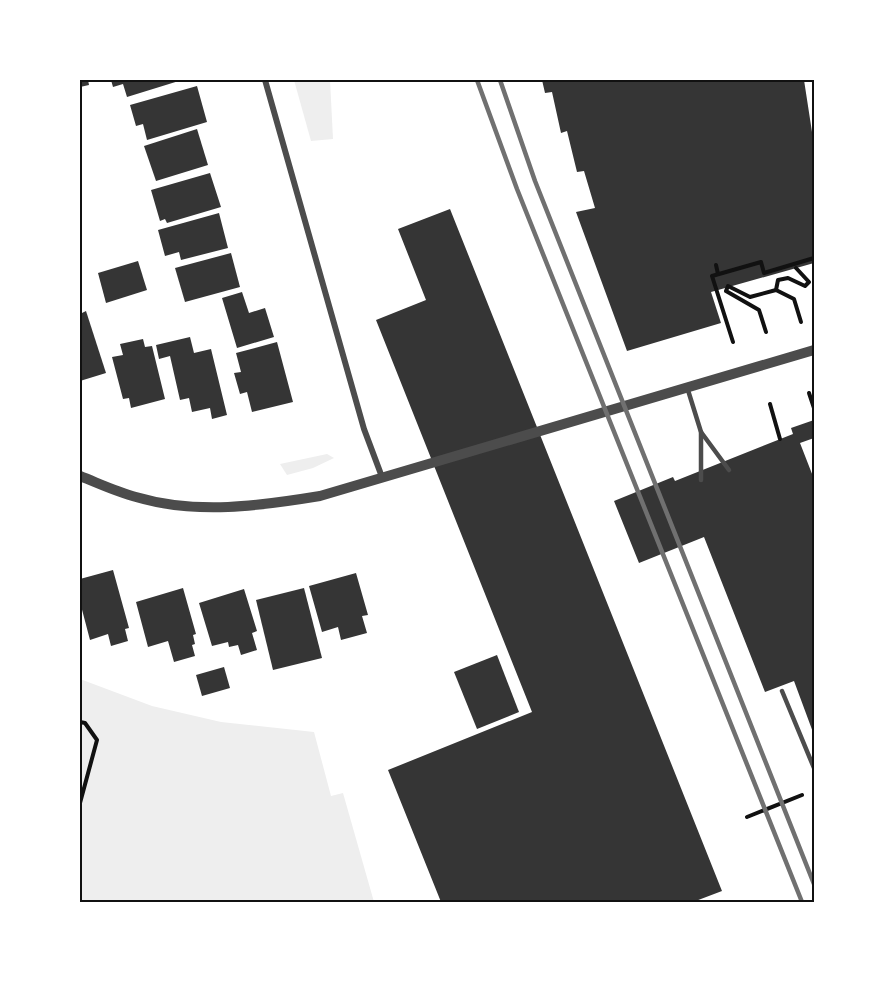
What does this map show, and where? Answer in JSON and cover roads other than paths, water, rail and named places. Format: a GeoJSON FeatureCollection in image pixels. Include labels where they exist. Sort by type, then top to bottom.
{"type":"FeatureCollection","features":[{"type":"Feature","properties":{"kind":"street"},"geometry":{"type":"LineString","coordinates":[[265,80],[364,429],[382,477]]}},
{"type":"Feature","properties":{"kind":"street"},"geometry":{"type":"LineString","coordinates":[[80,476],[136,497],[203,508],[263,505],[320,496],[814,350]]}},
{"type":"Feature","properties":{"kind":"lane"},"geometry":{"type":"LineString","coordinates":[[687,387],[701,432],[701,480]]}},
{"type":"Feature","properties":{"kind":"lane"},"geometry":{"type":"LineString","coordinates":[[701,432],[729,470]]}},
{"type":"Feature","properties":{"kind":"lane"},"geometry":{"type":"LineString","coordinates":[[782,691],[814,768]]}},
{"type":"Feature","properties":{"kind":"railway"},"geometry":{"type":"LineString","coordinates":[[477,80],[517,189],[802,902]]}},
{"type":"Feature","properties":{"kind":"railway"},"geometry":{"type":"LineString","coordinates":[[500,80],[535,181],[814,884]]}}]}
